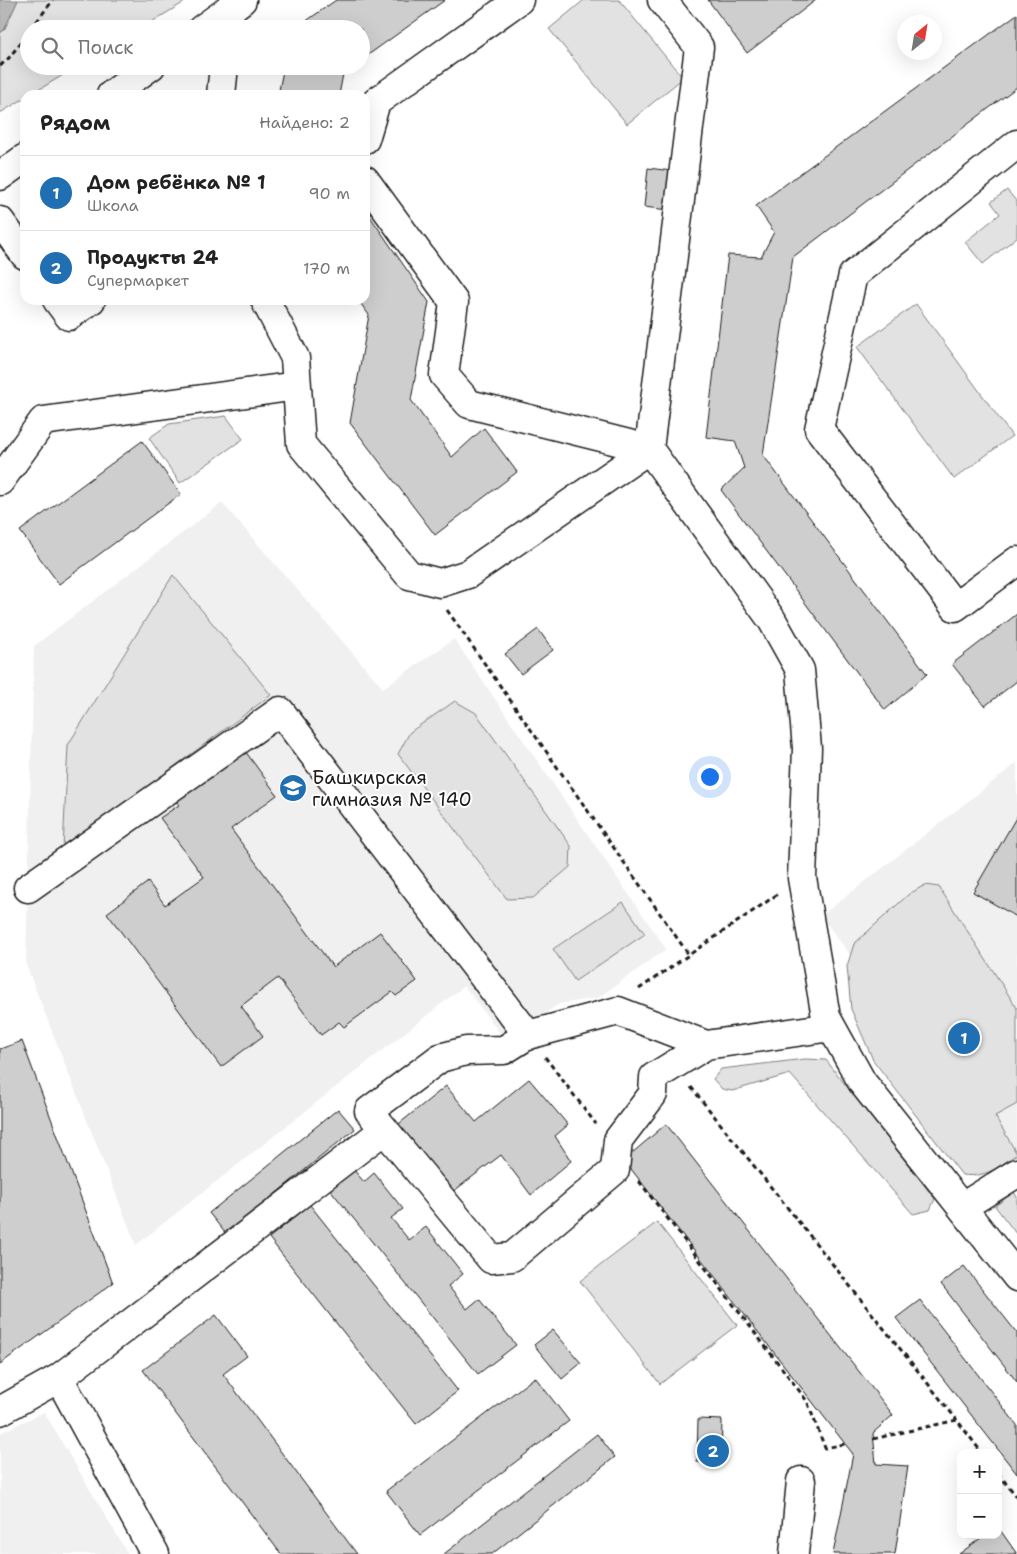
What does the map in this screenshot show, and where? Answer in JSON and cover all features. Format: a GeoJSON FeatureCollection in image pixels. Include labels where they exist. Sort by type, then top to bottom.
{"type":"FeatureCollection","features":[{"type":"Feature","properties":{"kind":"street"},"geometry":{"type":"LineString","coordinates":[[370,122],[376,102],[519,0]]}},
{"type":"Feature","properties":{"kind":"street"},"geometry":{"type":"LineString","coordinates":[[268,305],[295,358],[302,444],[409,576],[440,582],[468,574],[649,449],[698,47],[662,0]]}},
{"type":"Feature","properties":{"kind":"street"},"geometry":{"type":"LineString","coordinates":[[219,20],[233,13]]}},
{"type":"Feature","properties":{"kind":"street"},"geometry":{"type":"LineString","coordinates":[[118,90],[139,75]]}},
{"type":"Feature","properties":{"kind":"street"},"geometry":{"type":"LineString","coordinates":[[222,90],[223,75]]}},
{"type":"Feature","properties":{"kind":"street"},"geometry":{"type":"LineString","coordinates":[[1017,144],[853,275],[819,429],[955,607],[1017,561]]}},
{"type":"Feature","properties":{"kind":"street"},"geometry":{"type":"LineString","coordinates":[[0,176],[20,162]]}},
{"type":"Feature","properties":{"kind":"street"},"geometry":{"type":"LineString","coordinates":[[370,187],[454,302],[444,375],[469,404],[649,449],[772,620],[800,670],[807,748],[802,878],[826,1017],[862,1082],[1017,1277]]}},
{"type":"Feature","properties":{"kind":"street"},"geometry":{"type":"LineString","coordinates":[[0,221],[20,248]]}},
{"type":"Feature","properties":{"kind":"street"},"geometry":{"type":"LineString","coordinates":[[61,305],[69,316],[84,305]]}},
{"type":"Feature","properties":{"kind":"street"},"geometry":{"type":"LineString","coordinates":[[0,481],[43,421],[297,386]]}},
{"type":"Feature","properties":{"kind":"street"},"geometry":{"type":"LineString","coordinates":[[28,888],[280,711],[528,1035]]}},
{"type":"Feature","properties":{"kind":"street"},"geometry":{"type":"LineString","coordinates":[[706,1045],[618,1011],[528,1035],[504,1050],[466,1051],[440,1058],[369,1111],[491,1259],[512,1257],[615,1170],[618,1140],[653,1094],[654,1077],[706,1045],[831,1026]]}},
{"type":"Feature","properties":{"kind":"street"},"geometry":{"type":"LineString","coordinates":[[0,1411],[59,1378],[384,1130]]}},
{"type":"Feature","properties":{"kind":"street"},"geometry":{"type":"LineString","coordinates":[[962,1207],[1017,1173]]}},
{"type":"Feature","properties":{"kind":"street"},"geometry":{"type":"LineString","coordinates":[[59,1378],[155,1554]]}},
{"type":"Feature","properties":{"kind":"street"},"geometry":{"type":"LineString","coordinates":[[794,1554],[801,1480]]}},
{"type":"Feature","properties":{"kind":"path"},"geometry":{"type":"LineString","coordinates":[[38,20],[53,0]]}},
{"type":"Feature","properties":{"kind":"path"},"geometry":{"type":"LineString","coordinates":[[0,66],[20,43]]}},
{"type":"Feature","properties":{"kind":"path"},"geometry":{"type":"LineString","coordinates":[[426,580],[689,955],[802,878]]}},
{"type":"Feature","properties":{"kind":"path"},"geometry":{"type":"LineString","coordinates":[[528,1035],[807,1401],[825,1448],[845,1444]]}},
{"type":"Feature","properties":{"kind":"path"},"geometry":{"type":"LineString","coordinates":[[691,1087],[979,1449]]}},
{"type":"Feature","properties":{"kind":"path"},"geometry":{"type":"LineString","coordinates":[[873,1439],[956,1420]]}},
{"type":"Feature","properties":{"kind":"path"},"geometry":{"type":"LineString","coordinates":[[1002,1478],[1017,1497]]}},
{"type":"Feature","properties":{"kind":"shaded area"},"geometry":{"type":"Polygon","coordinates":[[[0,0],[18,0],[4,30],[0,33],[0,0]]]}},
{"type":"Feature","properties":{"kind":"shaded area"},"geometry":{"type":"Polygon","coordinates":[[[18,0],[188,0],[155,20],[20,20],[20,75],[63,75],[38,90],[20,90],[20,101],[0,113],[0,33],[4,30],[18,0]]]}},
{"type":"Feature","properties":{"kind":"shaded area"},"geometry":{"type":"Polygon","coordinates":[[[584,0],[619,0],[683,78],[627,124],[549,29],[584,0]]]}},
{"type":"Feature","properties":{"kind":"shaded area"},"geometry":{"type":"Polygon","coordinates":[[[1007,190],[1017,202],[1017,237],[983,264],[965,242],[1000,214],[991,202],[1007,190]]]}},
{"type":"Feature","properties":{"kind":"shaded area"},"geometry":{"type":"Polygon","coordinates":[[[916,304],[1012,436],[954,479],[857,347],[916,304]]]}},
{"type":"Feature","properties":{"kind":"shaded area"},"geometry":{"type":"Polygon","coordinates":[[[226,416],[243,439],[180,483],[149,438],[169,424],[226,416]]]}},
{"type":"Feature","properties":{"kind":"shaded area","name":"Башкирская гимназия № 140"},"geometry":{"type":"Polygon","coordinates":[[[222,503],[383,688],[454,639],[666,949],[598,998],[559,1004],[506,1041],[464,986],[136,1245],[26,965],[34,646],[222,503]]]}},
{"type":"Feature","properties":{"kind":"shaded area"},"geometry":{"type":"Polygon","coordinates":[[[173,575],[271,695],[63,849],[68,745],[173,575]]]}},
{"type":"Feature","properties":{"kind":"shaded area"},"geometry":{"type":"Polygon","coordinates":[[[455,701],[476,713],[571,846],[570,867],[533,898],[507,899],[398,754],[410,732],[455,701]]]}},
{"type":"Feature","properties":{"kind":"shaded area"},"geometry":{"type":"Polygon","coordinates":[[[1017,763],[1017,1159],[1007,1166],[821,916],[1017,763]]]}},
{"type":"Feature","properties":{"kind":"shaded area"},"geometry":{"type":"Polygon","coordinates":[[[925,885],[939,887],[1017,1008],[1017,1104],[995,1116],[1017,1154],[992,1170],[978,1175],[962,1175],[873,1060],[851,1009],[847,966],[854,944],[909,894],[925,885]]]}},
{"type":"Feature","properties":{"kind":"shaded area"},"geometry":{"type":"Polygon","coordinates":[[[623,902],[645,934],[575,981],[553,949],[623,902]]]}},
{"type":"Feature","properties":{"kind":"shaded area"},"geometry":{"type":"Polygon","coordinates":[[[805,1059],[826,1060],[935,1199],[930,1210],[913,1214],[790,1074],[732,1091],[722,1089],[713,1079],[721,1069],[805,1059]]]}},
{"type":"Feature","properties":{"kind":"shaded area"},"geometry":{"type":"Polygon","coordinates":[[[1014,1192],[1017,1197],[1017,1235],[995,1206],[1014,1192]]]}},
{"type":"Feature","properties":{"kind":"shaded area"},"geometry":{"type":"Polygon","coordinates":[[[657,1222],[737,1325],[660,1384],[580,1281],[657,1222]]]}},
{"type":"Feature","properties":{"kind":"shaded area"},"geometry":{"type":"Polygon","coordinates":[[[44,1412],[128,1554],[0,1554],[0,1433],[44,1412]]]}},
{"type":"Feature","properties":{"kind":"building"},"geometry":{"type":"Polygon","coordinates":[[[336,0],[445,0],[370,54],[370,20],[308,20],[336,0]]]}},
{"type":"Feature","properties":{"kind":"building"},"geometry":{"type":"Polygon","coordinates":[[[708,0],[816,0],[747,53],[708,0]]]}},
{"type":"Feature","properties":{"kind":"building"},"geometry":{"type":"Polygon","coordinates":[[[1017,14],[1017,87],[793,257],[763,455],[927,674],[885,710],[721,490],[744,468],[735,441],[706,437],[728,255],[761,257],[774,232],[756,206],[1017,14]]]}},
{"type":"Feature","properties":{"kind":"building"},"geometry":{"type":"Polygon","coordinates":[[[282,75],[343,75],[340,90],[279,90],[282,75]]]}},
{"type":"Feature","properties":{"kind":"building"},"geometry":{"type":"Polygon","coordinates":[[[648,168],[672,171],[668,210],[644,207],[648,168]]]}},
{"type":"Feature","properties":{"kind":"building"},"geometry":{"type":"Polygon","coordinates":[[[370,216],[429,302],[411,400],[452,457],[484,428],[517,472],[435,535],[350,423],[369,315],[362,305],[370,305],[370,216]]]}},
{"type":"Feature","properties":{"kind":"building"},"geometry":{"type":"Polygon","coordinates":[[[142,441],[181,494],[59,584],[20,531],[142,441]]]}},
{"type":"Feature","properties":{"kind":"building"},"geometry":{"type":"Polygon","coordinates":[[[1017,614],[1017,681],[985,706],[952,664],[1017,614]]]}},
{"type":"Feature","properties":{"kind":"building"},"geometry":{"type":"Polygon","coordinates":[[[538,629],[553,650],[521,674],[505,654],[538,629]]]}},
{"type":"Feature","properties":{"kind":"building"},"geometry":{"type":"Polygon","coordinates":[[[240,744],[277,795],[231,829],[333,967],[380,932],[417,981],[396,996],[392,992],[344,1027],[339,1022],[321,1035],[278,978],[241,1006],[263,1036],[221,1067],[107,913],[148,882],[165,905],[204,877],[160,818],[179,805],[176,801],[222,767],[240,744]]]}},
{"type":"Feature","properties":{"kind":"building"},"geometry":{"type":"Polygon","coordinates":[[[1017,816],[1017,917],[973,892],[1017,816]]]}},
{"type":"Feature","properties":{"kind":"building"},"geometry":{"type":"Polygon","coordinates":[[[22,1041],[113,1283],[0,1364],[0,1049],[22,1041]]]}},
{"type":"Feature","properties":{"kind":"building"},"geometry":{"type":"Polygon","coordinates":[[[529,1079],[568,1125],[555,1136],[571,1161],[531,1195],[501,1155],[446,1197],[395,1127],[446,1086],[476,1122],[529,1079]]]}},
{"type":"Feature","properties":{"kind":"building"},"geometry":{"type":"Polygon","coordinates":[[[338,1109],[355,1129],[226,1234],[209,1213],[338,1109]]]}},
{"type":"Feature","properties":{"kind":"building"},"geometry":{"type":"Polygon","coordinates":[[[666,1124],[893,1415],[873,1433],[876,1464],[908,1466],[895,1554],[833,1554],[853,1454],[624,1160],[666,1124]]]}},
{"type":"Feature","properties":{"kind":"building"},"geometry":{"type":"Polygon","coordinates":[[[353,1169],[364,1182],[374,1173],[403,1209],[391,1218],[409,1240],[426,1227],[463,1274],[448,1286],[467,1309],[479,1299],[516,1345],[478,1374],[329,1188],[353,1169]]]}},
{"type":"Feature","properties":{"kind":"building"},"geometry":{"type":"Polygon","coordinates":[[[310,1205],[458,1391],[416,1424],[269,1238],[310,1205]]]}},
{"type":"Feature","properties":{"kind":"building"},"geometry":{"type":"Polygon","coordinates":[[[964,1266],[1017,1333],[1017,1382],[941,1284],[964,1266]]]}},
{"type":"Feature","properties":{"kind":"building"},"geometry":{"type":"Polygon","coordinates":[[[920,1300],[1017,1425],[1017,1474],[1002,1455],[1002,1449],[998,1449],[896,1318],[920,1300]]]}},
{"type":"Feature","properties":{"kind":"building"},"geometry":{"type":"Polygon","coordinates":[[[216,1315],[247,1356],[223,1374],[357,1554],[281,1554],[143,1370],[216,1315]]]}},
{"type":"Feature","properties":{"kind":"building"},"geometry":{"type":"Polygon","coordinates":[[[553,1330],[581,1363],[562,1379],[534,1345],[553,1330]]]}},
{"type":"Feature","properties":{"kind":"building"},"geometry":{"type":"Polygon","coordinates":[[[535,1377],[569,1421],[420,1535],[386,1491],[535,1377]]]}},
{"type":"Feature","properties":{"kind":"building"},"geometry":{"type":"Polygon","coordinates":[[[698,1419],[722,1420],[721,1463],[697,1462],[698,1419]]]}},
{"type":"Feature","properties":{"kind":"building"},"geometry":{"type":"Polygon","coordinates":[[[597,1434],[615,1457],[492,1554],[444,1554],[597,1434]]]}},
{"type":"Feature","properties":{"kind":"building"},"geometry":{"type":"Polygon","coordinates":[[[1002,1533],[1017,1554],[959,1554],[980,1539],[1002,1539],[1002,1533]]]}},
{"type":"Feature","properties":{"kind":"place","name":"Башкирская гимназия № 140"},"geometry":{"type":"Point","coordinates":[293,788]}},
{"type":"Feature","properties":{"kind":"place","name":"Дом ребёнка № 1"},"geometry":{"type":"Point","coordinates":[964,1038]}},
{"type":"Feature","properties":{"kind":"place","name":"Продукты 24"},"geometry":{"type":"Point","coordinates":[713,1451]}}]}
